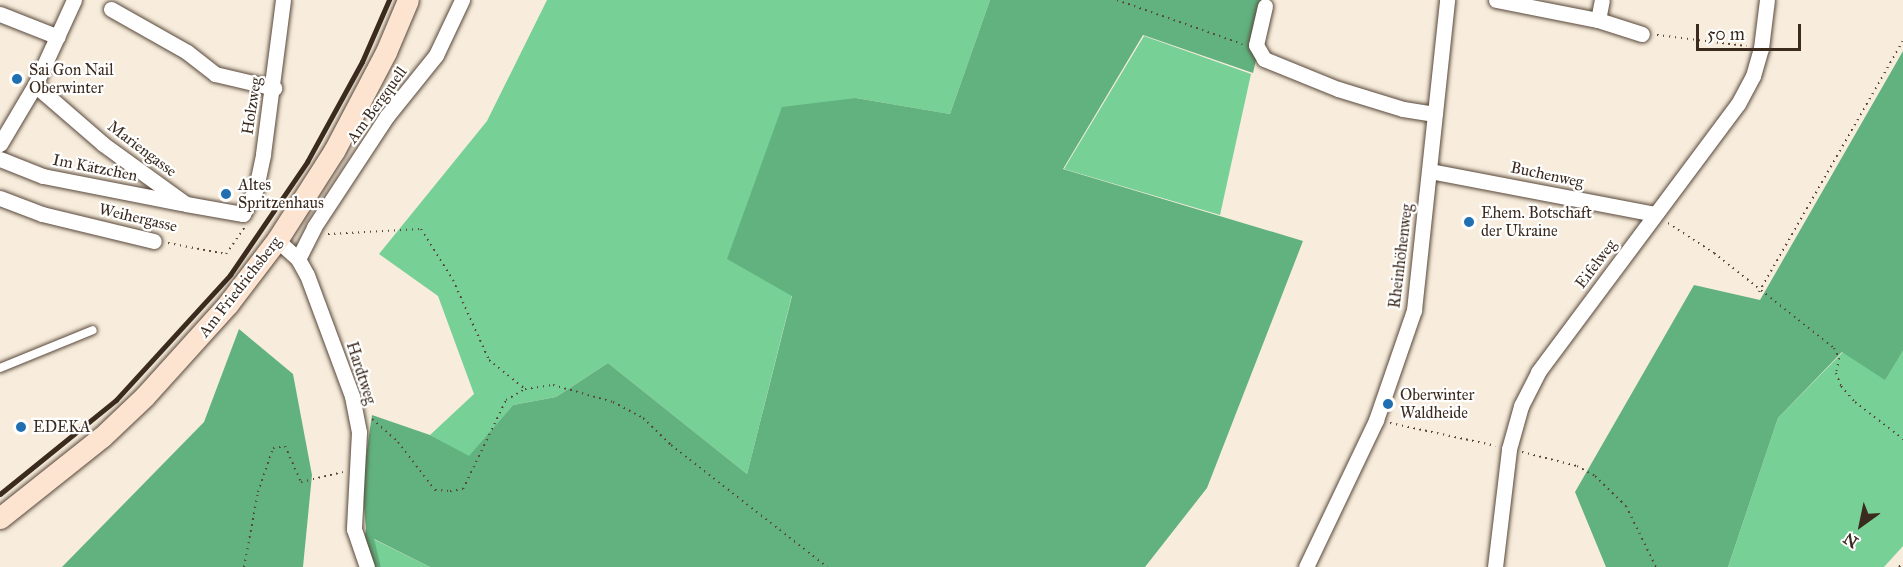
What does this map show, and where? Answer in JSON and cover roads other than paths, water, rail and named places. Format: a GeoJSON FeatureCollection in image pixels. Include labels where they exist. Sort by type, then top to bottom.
{"type":"FeatureCollection","features":[{"type":"Feature","properties":{"kind":"street"},"geometry":{"type":"LineString","coordinates":[[0,144],[35,85],[74,0]]}},
{"type":"Feature","properties":{"kind":"street","name":"Holzweg"},"geometry":{"type":"LineString","coordinates":[[243,214],[256,188],[274,88],[283,0]]}},
{"type":"Feature","properties":{"kind":"street","name":"Am Friedrichsberg"},"geometry":{"type":"LineString","coordinates":[[0,518],[102,437],[145,396],[228,304],[277,240],[363,99],[408,0]]}},
{"type":"Feature","properties":{"kind":"street","name":"Am Bergquell"},"geometry":{"type":"LineString","coordinates":[[298,259],[310,235],[387,116],[436,55],[462,0]]}},
{"type":"Feature","properties":{"kind":"street","name":"Rheinhöhenweg"},"geometry":{"type":"LineString","coordinates":[[1306,567],[1376,420],[1414,310],[1447,0]]}},
{"type":"Feature","properties":{"kind":"street"},"geometry":{"type":"LineString","coordinates":[[1496,0],[1598,20],[1642,33]]}},
{"type":"Feature","properties":{"kind":"street"},"geometry":{"type":"LineString","coordinates":[[1598,20],[1602,0]]}},
{"type":"Feature","properties":{"kind":"street","name":"Eifelweg"},"geometry":{"type":"LineString","coordinates":[[1494,567],[1509,449],[1521,406],[1538,372],[1738,104],[1761,48],[1767,0]]}},
{"type":"Feature","properties":{"kind":"street"},"geometry":{"type":"LineString","coordinates":[[1265,6],[1256,48],[1268,62],[1308,78],[1403,109],[1435,114]]}},
{"type":"Feature","properties":{"kind":"street"},"geometry":{"type":"LineString","coordinates":[[111,9],[171,42],[215,74],[274,88]]}},
{"type":"Feature","properties":{"kind":"street"},"geometry":{"type":"LineString","coordinates":[[0,14],[58,37]]}},
{"type":"Feature","properties":{"kind":"street","name":"Mariengasse"},"geometry":{"type":"LineString","coordinates":[[35,85],[103,144],[186,204],[243,214]]}},
{"type":"Feature","properties":{"kind":"street","name":"Im Kätzchen"},"geometry":{"type":"LineString","coordinates":[[0,159],[43,177],[186,204]]}},
{"type":"Feature","properties":{"kind":"street","name":"Buchenweg"},"geometry":{"type":"LineString","coordinates":[[1430,171],[1655,214]]}},
{"type":"Feature","properties":{"kind":"street","name":"Weihergasse"},"geometry":{"type":"LineString","coordinates":[[0,198],[42,214],[154,241]]}},
{"type":"Feature","properties":{"kind":"street","name":"Hardtweg"},"geometry":{"type":"LineString","coordinates":[[277,240],[298,259],[352,396],[359,432],[355,469],[354,529],[367,567]]}},
{"type":"Feature","properties":{"kind":"lane"},"geometry":{"type":"LineString","coordinates":[[0,368],[93,330]]}},
{"type":"Feature","properties":{"kind":"railway"},"geometry":{"type":"LineString","coordinates":[[0,494],[116,400],[230,275],[307,162],[362,62],[389,0]]}},
{"type":"Feature","properties":{"kind":"place","name":"Sai Gon Nail Oberwinter"},"geometry":{"type":"Point","coordinates":[17,79]}},
{"type":"Feature","properties":{"kind":"place","name":"Altes Spritzenhaus"},"geometry":{"type":"Point","coordinates":[226,194]}},
{"type":"Feature","properties":{"kind":"place","name":"Ehem. Botschaft der Ukraine"},"geometry":{"type":"Point","coordinates":[1469,222]}},
{"type":"Feature","properties":{"kind":"place","name":"Oberwinter Waldheide"},"geometry":{"type":"Point","coordinates":[1388,404]}},
{"type":"Feature","properties":{"kind":"place","name":"EDEKA"},"geometry":{"type":"Point","coordinates":[21,427]}}]}
